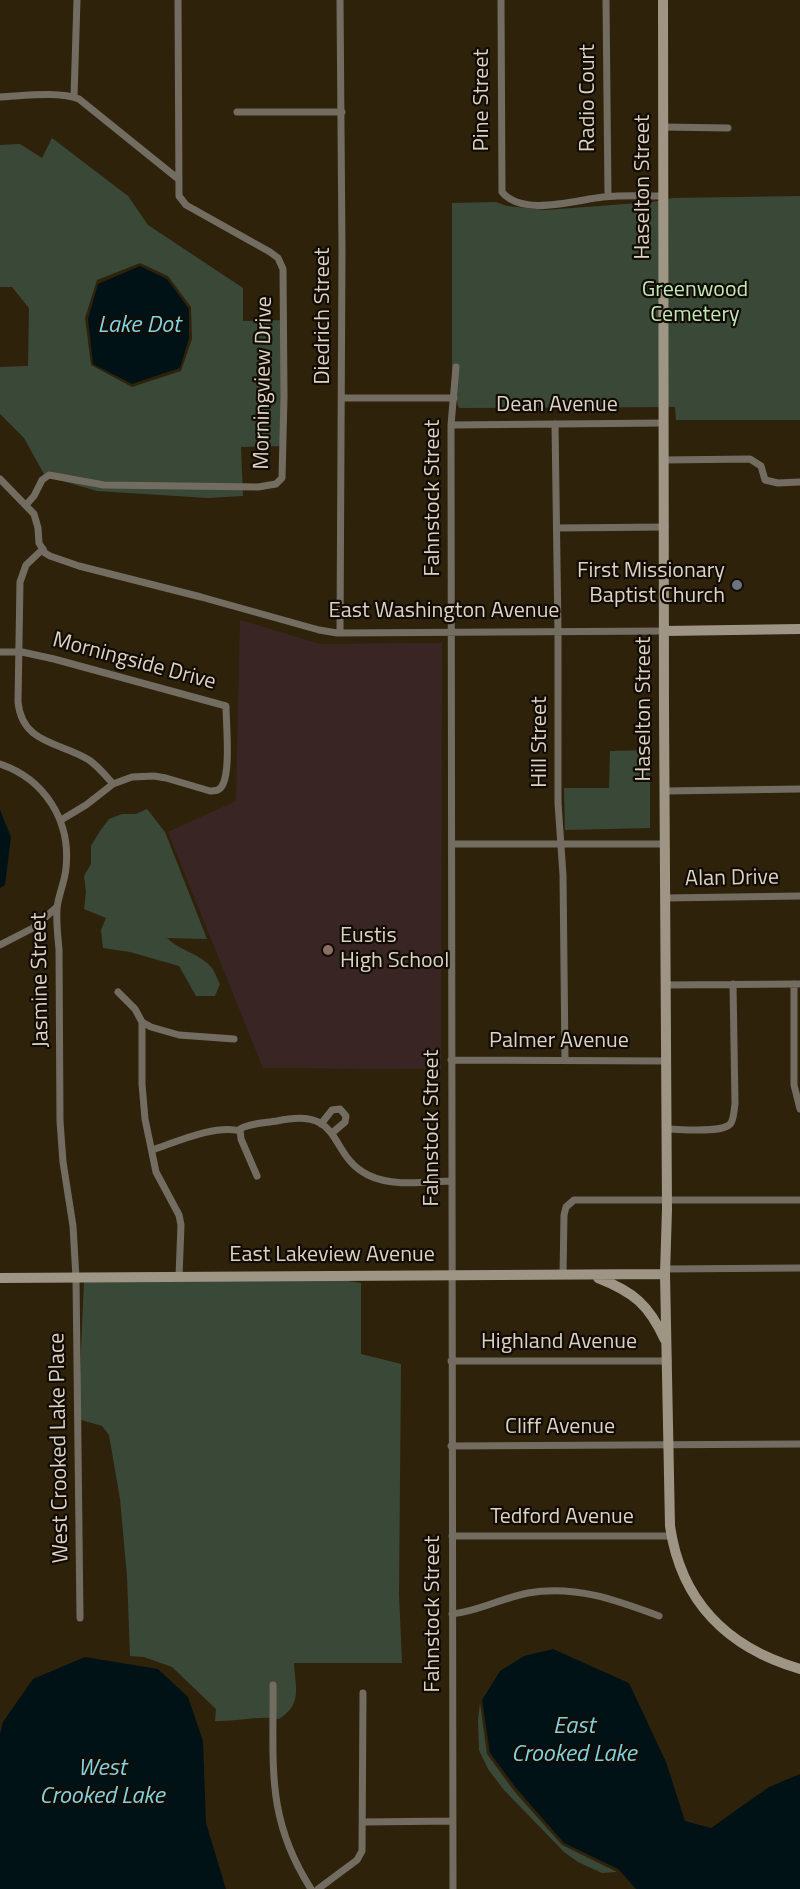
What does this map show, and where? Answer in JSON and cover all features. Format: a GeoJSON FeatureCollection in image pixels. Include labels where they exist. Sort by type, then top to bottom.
{"type":"FeatureCollection","features":[{"type":"Feature","properties":{"kind":"street"},"geometry":{"type":"LineString","coordinates":[[74,97],[77,0]]}},
{"type":"Feature","properties":{"kind":"street"},"geometry":{"type":"LineString","coordinates":[[177,178],[178,0]]}},
{"type":"Feature","properties":{"kind":"street","name":"Diedrich Street"},"geometry":{"type":"LineString","coordinates":[[340,0],[342,112],[340,633]]}},
{"type":"Feature","properties":{"kind":"street","name":"Pine Street"},"geometry":{"type":"LineString","coordinates":[[501,0],[502,192],[507,198],[519,204],[543,205],[608,196]]}},
{"type":"Feature","properties":{"kind":"street","name":"Radio Court"},"geometry":{"type":"LineString","coordinates":[[606,0],[608,196]]}},
{"type":"Feature","properties":{"kind":"street","name":"Haselton Street"},"geometry":{"type":"LineString","coordinates":[[663,0],[667,1200],[665,1272],[671,1536],[678,1563],[695,1598],[715,1621],[735,1639],[755,1652],[779,1663],[800,1669]]}},
{"type":"Feature","properties":{"kind":"street"},"geometry":{"type":"LineString","coordinates":[[0,97],[74,97],[92,108],[177,178]]}},
{"type":"Feature","properties":{"kind":"street"},"geometry":{"type":"LineString","coordinates":[[237,112],[342,112]]}},
{"type":"Feature","properties":{"kind":"street"},"geometry":{"type":"LineString","coordinates":[[663,127],[728,128]]}},
{"type":"Feature","properties":{"kind":"street","name":"Morningview Drive"},"geometry":{"type":"LineString","coordinates":[[26,505],[34,496],[42,480],[49,475],[85,483],[123,486],[258,487],[272,486],[282,478],[284,469],[284,276],[281,262],[270,252],[186,205],[179,196],[177,178]]}},
{"type":"Feature","properties":{"kind":"street"},"geometry":{"type":"LineString","coordinates":[[608,196],[664,196]]}},
{"type":"Feature","properties":{"kind":"street","name":"Fahnstock Street"},"geometry":{"type":"LineString","coordinates":[[453,1889],[451,425],[456,367]]}},
{"type":"Feature","properties":{"kind":"street"},"geometry":{"type":"LineString","coordinates":[[342,398],[454,398]]}},
{"type":"Feature","properties":{"kind":"street","name":"Dean Avenue"},"geometry":{"type":"LineString","coordinates":[[451,425],[664,423]]}},
{"type":"Feature","properties":{"kind":"street","name":"Hill Street"},"geometry":{"type":"LineString","coordinates":[[555,424],[558,803],[562,843],[565,1059]]}},
{"type":"Feature","properties":{"kind":"street"},"geometry":{"type":"LineString","coordinates":[[664,460],[750,459],[761,466],[765,480],[778,483],[800,482]]}},
{"type":"Feature","properties":{"kind":"street"},"geometry":{"type":"LineString","coordinates":[[0,479],[26,505],[37,520],[39,543],[43,549],[27,564],[20,582],[18,702],[21,719],[25,726],[39,737],[90,761],[113,784],[86,805],[61,820],[41,789],[19,772],[0,764]]}},
{"type":"Feature","properties":{"kind":"street"},"geometry":{"type":"LineString","coordinates":[[557,528],[665,527]]}},
{"type":"Feature","properties":{"kind":"street","name":"East Washington Avenue"},"geometry":{"type":"LineString","coordinates":[[43,549],[50,556],[79,566],[318,630],[340,633],[800,629]]}},
{"type":"Feature","properties":{"kind":"street"},"geometry":{"type":"LineString","coordinates":[[0,652],[19,652]]}},
{"type":"Feature","properties":{"kind":"street","name":"Morningside Drive"},"geometry":{"type":"LineString","coordinates":[[19,652],[54,659],[226,706],[226,770],[223,786],[219,789],[210,791],[154,776],[132,777],[113,784]]}},
{"type":"Feature","properties":{"kind":"street"},"geometry":{"type":"LineString","coordinates":[[665,791],[800,789]]}},
{"type":"Feature","properties":{"kind":"street","name":"Jasmine Street"},"geometry":{"type":"LineString","coordinates":[[61,820],[66,841],[67,862],[57,907],[60,1121],[63,1162],[73,1226],[76,1278]]}},
{"type":"Feature","properties":{"kind":"street"},"geometry":{"type":"LineString","coordinates":[[452,844],[665,844]]}},
{"type":"Feature","properties":{"kind":"street","name":"Alan Drive"},"geometry":{"type":"LineString","coordinates":[[665,898],[800,896]]}},
{"type":"Feature","properties":{"kind":"street"},"geometry":{"type":"LineString","coordinates":[[0,945],[33,928],[57,907]]}},
{"type":"Feature","properties":{"kind":"street"},"geometry":{"type":"LineString","coordinates":[[666,1129],[720,1130],[726,1128],[732,1120],[735,1104],[733,984]]}},
{"type":"Feature","properties":{"kind":"street"},"geometry":{"type":"LineString","coordinates":[[666,985],[797,984],[793,1055],[794,1085],[800,1109]]}},
{"type":"Feature","properties":{"kind":"street"},"geometry":{"type":"LineString","coordinates":[[118,992],[135,1009],[142,1022],[142,1084],[145,1119],[156,1172],[179,1215],[181,1225],[179,1276]]}},
{"type":"Feature","properties":{"kind":"street"},"geometry":{"type":"LineString","coordinates":[[142,1022],[162,1031],[179,1035],[234,1039]]}},
{"type":"Feature","properties":{"kind":"street","name":"Palmer Avenue"},"geometry":{"type":"LineString","coordinates":[[451,1060],[666,1060]]}},
{"type":"Feature","properties":{"kind":"street"},"geometry":{"type":"LineString","coordinates":[[321,1124],[332,1110],[339,1108],[343,1111],[346,1116],[345,1122],[332,1133]]}},
{"type":"Feature","properties":{"kind":"street"},"geometry":{"type":"LineString","coordinates":[[240,1131],[243,1127],[304,1118],[321,1124],[332,1133],[353,1164],[373,1178],[395,1182],[451,1181]]}},
{"type":"Feature","properties":{"kind":"street"},"geometry":{"type":"LineString","coordinates":[[152,1150],[212,1131],[227,1128],[240,1131]]}},
{"type":"Feature","properties":{"kind":"street"},"geometry":{"type":"LineString","coordinates":[[240,1131],[257,1176]]}},
{"type":"Feature","properties":{"kind":"street"},"geometry":{"type":"LineString","coordinates":[[564,1275],[564,1215],[569,1203],[578,1199],[800,1200]]}},
{"type":"Feature","properties":{"kind":"street","name":"East Lakeview Avenue"},"geometry":{"type":"LineString","coordinates":[[0,1278],[592,1275],[800,1268]]}},
{"type":"Feature","properties":{"kind":"street"},"geometry":{"type":"LineString","coordinates":[[592,1275],[620,1286],[637,1298],[652,1316],[667,1345]]}},
{"type":"Feature","properties":{"kind":"street","name":"West Crooked Lake Place"},"geometry":{"type":"LineString","coordinates":[[76,1278],[80,1618]]}},
{"type":"Feature","properties":{"kind":"street","name":"Highland Avenue"},"geometry":{"type":"LineString","coordinates":[[451,1361],[668,1361]]}},
{"type":"Feature","properties":{"kind":"street","name":"Cliff Avenue"},"geometry":{"type":"LineString","coordinates":[[452,1446],[800,1444]]}},
{"type":"Feature","properties":{"kind":"street","name":"Tedford Avenue"},"geometry":{"type":"LineString","coordinates":[[452,1536],[671,1536]]}},
{"type":"Feature","properties":{"kind":"street"},"geometry":{"type":"LineString","coordinates":[[453,1614],[468,1612],[529,1593],[581,1592],[615,1600],[659,1616]]}},
{"type":"Feature","properties":{"kind":"street"},"geometry":{"type":"LineString","coordinates":[[273,1685],[273,1768],[276,1805],[281,1828],[310,1889]]}},
{"type":"Feature","properties":{"kind":"street"},"geometry":{"type":"LineString","coordinates":[[318,1889],[360,1856],[363,1845],[363,1693]]}},
{"type":"Feature","properties":{"kind":"street"},"geometry":{"type":"LineString","coordinates":[[363,1822],[453,1821]]}},
{"type":"Feature","properties":{"kind":"shaded area","name":"Eustis High School"},"geometry":{"type":"Polygon","coordinates":[[[240,620],[320,644],[442,643],[441,1069],[263,1068],[168,832],[236,801],[240,620]]]}},
{"type":"Feature","properties":{"kind":"green space"},"geometry":{"type":"Polygon","coordinates":[[[52,138],[128,196],[148,225],[243,288],[243,321],[286,320],[285,446],[241,447],[243,496],[208,498],[97,491],[45,476],[24,438],[0,414],[0,367],[28,366],[29,308],[12,287],[0,287],[0,145],[20,144],[42,158],[52,138]],[[140,263],[97,280],[85,318],[91,365],[132,387],[181,371],[192,339],[191,307],[168,276],[140,263]]]}},
{"type":"Feature","properties":{"kind":"green space","name":"Greenwood Cemetery"},"geometry":{"type":"Polygon","coordinates":[[[800,196],[800,420],[676,420],[675,407],[459,408],[452,388],[452,203],[496,202],[507,206],[546,210],[652,202],[673,198],[800,196]]]}},
{"type":"Feature","properties":{"kind":"green space"},"geometry":{"type":"Polygon","coordinates":[[[650,750],[650,828],[565,830],[564,788],[609,788],[610,751],[650,750]]]}},
{"type":"Feature","properties":{"kind":"green space"},"geometry":{"type":"Polygon","coordinates":[[[147,809],[165,832],[207,939],[167,938],[201,958],[212,969],[220,984],[215,996],[196,996],[179,966],[130,952],[103,948],[101,930],[106,918],[84,909],[86,892],[84,876],[91,864],[91,846],[100,831],[109,819],[122,814],[136,814],[147,809]]]}},
{"type":"Feature","properties":{"kind":"green space"},"geometry":{"type":"Polygon","coordinates":[[[341,1280],[361,1283],[361,1354],[401,1364],[399,1595],[402,1663],[294,1663],[295,1701],[287,1713],[279,1719],[215,1721],[216,1709],[172,1667],[144,1657],[130,1656],[127,1576],[120,1499],[109,1435],[102,1426],[78,1419],[84,1282],[341,1280]]]}},
{"type":"Feature","properties":{"kind":"green space"},"geometry":{"type":"Polygon","coordinates":[[[480,1703],[487,1754],[514,1791],[562,1845],[617,1872],[602,1873],[578,1862],[564,1852],[504,1790],[488,1769],[479,1750],[480,1703]]]}},
{"type":"Feature","properties":{"kind":"water","name":"Lake Dot"},"geometry":{"type":"Polygon","coordinates":[[[140,266],[167,279],[189,309],[189,338],[180,368],[132,384],[93,364],[88,319],[98,284],[140,266]]]}},
{"type":"Feature","properties":{"kind":"water"},"geometry":{"type":"Polygon","coordinates":[[[0,810],[11,837],[5,885],[0,888],[0,810]]]}},
{"type":"Feature","properties":{"kind":"water","name":"East Crooked Lake"},"geometry":{"type":"Polygon","coordinates":[[[553,1649],[629,1683],[666,1762],[685,1821],[711,1828],[769,1787],[800,1774],[800,1889],[636,1889],[618,1869],[564,1843],[516,1788],[490,1753],[482,1700],[500,1671],[524,1656],[553,1649]]]}},
{"type":"Feature","properties":{"kind":"water","name":"West Crooked Lake"},"geometry":{"type":"Polygon","coordinates":[[[85,1657],[158,1669],[188,1697],[203,1741],[206,1823],[226,1889],[0,1889],[0,1734],[3,1722],[33,1679],[85,1657]]]}},
{"type":"Feature","properties":{"kind":"place","name":"First Missionary Baptist Church"},"geometry":{"type":"Point","coordinates":[737,585]}},
{"type":"Feature","properties":{"kind":"place","name":"Eustis High School"},"geometry":{"type":"Point","coordinates":[328,950]}}]}
